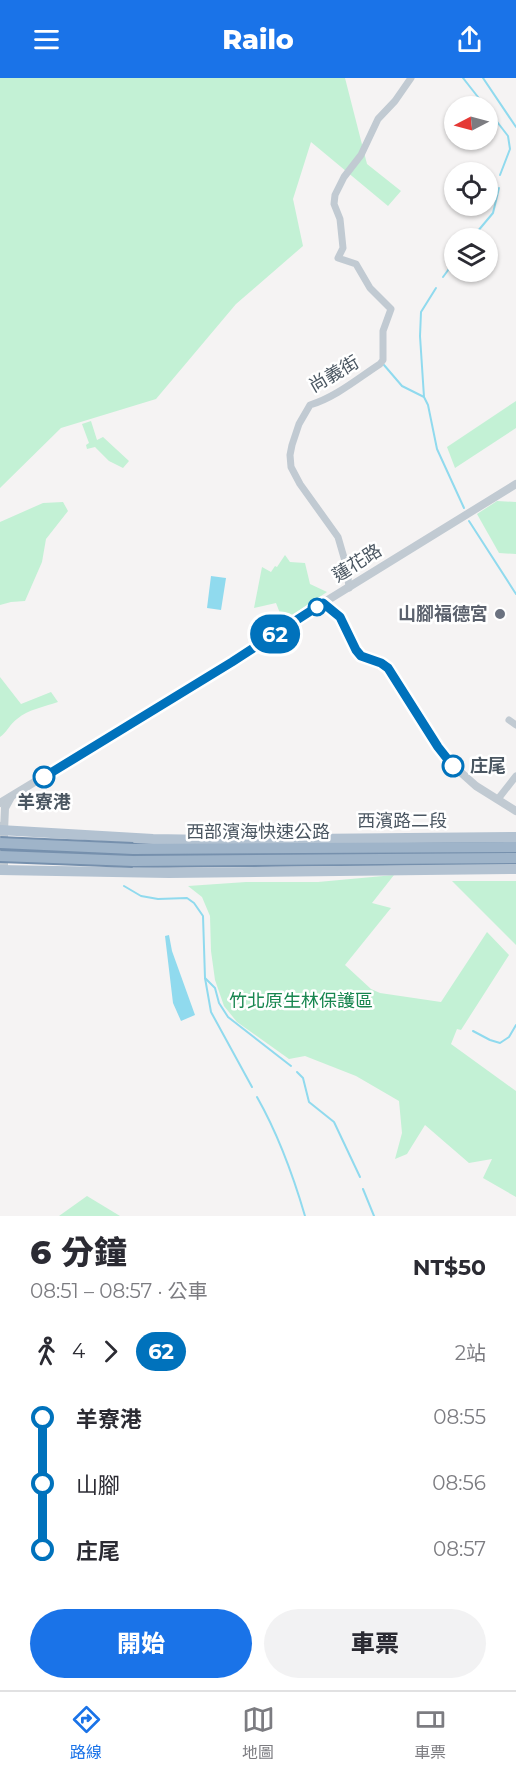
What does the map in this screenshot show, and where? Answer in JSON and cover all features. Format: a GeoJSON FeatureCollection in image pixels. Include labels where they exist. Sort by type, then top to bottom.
{"type":"FeatureCollection","features":[{"type":"Feature","properties":{"kind":"highway","name":"西部濱海快速公路"},"geometry":{"type":"LineString","coordinates":[[0,843],[133,849],[516,847]]}},
{"type":"Feature","properties":{"kind":"highway","name":"西部濱海快速公路"},"geometry":{"type":"LineString","coordinates":[[0,856],[133,861],[516,858]]}},
{"type":"Feature","properties":{"kind":"main road","name":"西濱路二段"},"geometry":{"type":"LineString","coordinates":[[1,829],[200,840],[516,837]]}},
{"type":"Feature","properties":{"kind":"main road"},"geometry":{"type":"LineString","coordinates":[[2,870],[169,873],[516,870]]}},
{"type":"Feature","properties":{"kind":"street","name":"尚義街"},"geometry":{"type":"LineString","coordinates":[[349,588],[347,568],[338,537],[300,484],[291,466],[290,455],[299,424],[309,405],[325,400],[383,360],[383,331],[391,309],[370,288],[356,264],[338,258],[342,248],[342,232],[334,204],[335,195],[361,155],[378,119],[395,101],[411,78]]}},
{"type":"Feature","properties":{"kind":"street","name":"蓮花路"},"geometry":{"type":"LineString","coordinates":[[0,803],[222,668],[516,484]]}},
{"type":"Feature","properties":{"kind":"street"},"geometry":{"type":"LineString","coordinates":[[323,603],[340,617],[361,656],[388,668],[447,760],[476,786],[516,811]]}},
{"type":"Feature","properties":{"kind":"street"},"geometry":{"type":"LineString","coordinates":[[498,799],[516,776]]}},
{"type":"Feature","properties":{"kind":"street"},"geometry":{"type":"LineString","coordinates":[[2,870],[1,829],[5,808],[11,797]]}},
{"type":"Feature","properties":{"kind":"green space"},"geometry":{"type":"Polygon","coordinates":[[[0,78],[345,78],[367,164],[401,191],[388,206],[311,142],[293,199],[303,246],[236,304],[156,399],[61,428],[0,488],[0,78]]]}},
{"type":"Feature","properties":{"kind":"green space"},"geometry":{"type":"Polygon","coordinates":[[[516,401],[516,428],[455,468],[447,447],[516,401]]]}},
{"type":"Feature","properties":{"kind":"green space"},"geometry":{"type":"Polygon","coordinates":[[[91,421],[97,440],[103,437],[129,461],[123,468],[109,461],[95,447],[87,449],[86,445],[89,443],[82,424],[91,421]]]}},
{"type":"Feature","properties":{"kind":"green space"},"geometry":{"type":"Polygon","coordinates":[[[497,501],[516,502],[516,554],[499,553],[477,514],[497,501]]]}},
{"type":"Feature","properties":{"kind":"green space"},"geometry":{"type":"Polygon","coordinates":[[[63,502],[68,511],[46,539],[42,562],[25,601],[0,605],[0,522],[43,503],[63,502]]]}},
{"type":"Feature","properties":{"kind":"green space"},"geometry":{"type":"Polygon","coordinates":[[[285,555],[290,562],[305,563],[310,584],[327,592],[283,621],[276,603],[254,608],[262,567],[271,572],[285,555]]]}},
{"type":"Feature","properties":{"kind":"green space"},"geometry":{"type":"Polygon","coordinates":[[[0,677],[21,704],[51,692],[58,702],[22,716],[0,737],[0,677]]]}},
{"type":"Feature","properties":{"kind":"green space","name":"竹北原生林保護區"},"geometry":{"type":"Polygon","coordinates":[[[394,875],[372,903],[391,908],[345,965],[371,989],[380,993],[441,1002],[487,932],[509,955],[461,1030],[457,1029],[451,1044],[516,1091],[516,1197],[483,1178],[492,1159],[469,1163],[425,1125],[407,1154],[395,1159],[402,1133],[399,1101],[356,1076],[305,1056],[289,1059],[237,1022],[224,1006],[215,980],[210,916],[202,897],[188,886],[246,882],[318,882],[394,875]]]}},
{"type":"Feature","properties":{"kind":"green space"},"geometry":{"type":"Polygon","coordinates":[[[452,881],[516,881],[516,945],[452,881]]]}},
{"type":"Feature","properties":{"kind":"green space"},"geometry":{"type":"Polygon","coordinates":[[[87,1196],[120,1216],[59,1216],[87,1196]]]}},
{"type":"Feature","properties":{"kind":"water"},"geometry":{"type":"Polygon","coordinates":[[[211,576],[226,578],[221,610],[207,608],[211,576]]]}},
{"type":"Feature","properties":{"kind":"water"},"geometry":{"type":"Polygon","coordinates":[[[169,935],[172,951],[195,1015],[181,1021],[173,1003],[165,936],[169,935]]]}},
{"type":"Feature","properties":{"kind":"waterway"},"geometry":{"type":"LineString","coordinates":[[463,78],[477,96]]}},
{"type":"Feature","properties":{"kind":"waterway"},"geometry":{"type":"LineString","coordinates":[[483,78],[516,127]]}},
{"type":"Feature","properties":{"kind":"waterway"},"geometry":{"type":"LineString","coordinates":[[498,123],[508,136],[510,149],[500,175]]}},
{"type":"Feature","properties":{"kind":"waterway"},"geometry":{"type":"LineString","coordinates":[[480,228],[493,213],[499,188]]}},
{"type":"Feature","properties":{"kind":"waterway"},"geometry":{"type":"LineString","coordinates":[[424,397],[420,336],[421,312],[436,288]]}},
{"type":"Feature","properties":{"kind":"waterway"},"geometry":{"type":"LineString","coordinates":[[384,365],[402,386],[424,397],[428,405],[437,449],[464,508]]}},
{"type":"Feature","properties":{"kind":"waterway"},"geometry":{"type":"LineString","coordinates":[[469,521],[516,594]]}},
{"type":"Feature","properties":{"kind":"waterway"},"geometry":{"type":"LineString","coordinates":[[124,886],[141,896],[158,899],[187,898],[194,903],[203,916],[205,978],[211,1012],[252,1087]]}},
{"type":"Feature","properties":{"kind":"waterway"},"geometry":{"type":"LineString","coordinates":[[205,978],[215,988],[219,1003],[228,1017],[291,1066]]}},
{"type":"Feature","properties":{"kind":"waterway"},"geometry":{"type":"LineString","coordinates":[[473,1031],[500,1043],[509,1037],[516,1025]]}},
{"type":"Feature","properties":{"kind":"waterway"},"geometry":{"type":"LineString","coordinates":[[297,1072],[303,1078],[309,1102],[334,1122],[360,1177]]}},
{"type":"Feature","properties":{"kind":"waterway"},"geometry":{"type":"LineString","coordinates":[[257,1097],[272,1125],[305,1216]]}},
{"type":"Feature","properties":{"kind":"waterway"},"geometry":{"type":"LineString","coordinates":[[363,1189],[374,1216]]}},
{"type":"Feature","properties":{"kind":"bus line","name":"62"},"geometry":{"type":"LineString","coordinates":[[44,777],[232,662],[323,603],[340,617],[361,656],[388,668],[438,747],[453,766]]}},
{"type":"Feature","properties":{"kind":"place","name":"山腳福德宮"},"geometry":{"type":"Point","coordinates":[500,614]}},
{"type":"Feature","properties":{"kind":"place","name":"庄尾"},"geometry":{"type":"Point","coordinates":[453,766]}},
{"type":"Feature","properties":{"kind":"place","name":"羊寮港"},"geometry":{"type":"Point","coordinates":[44,777]}}]}
